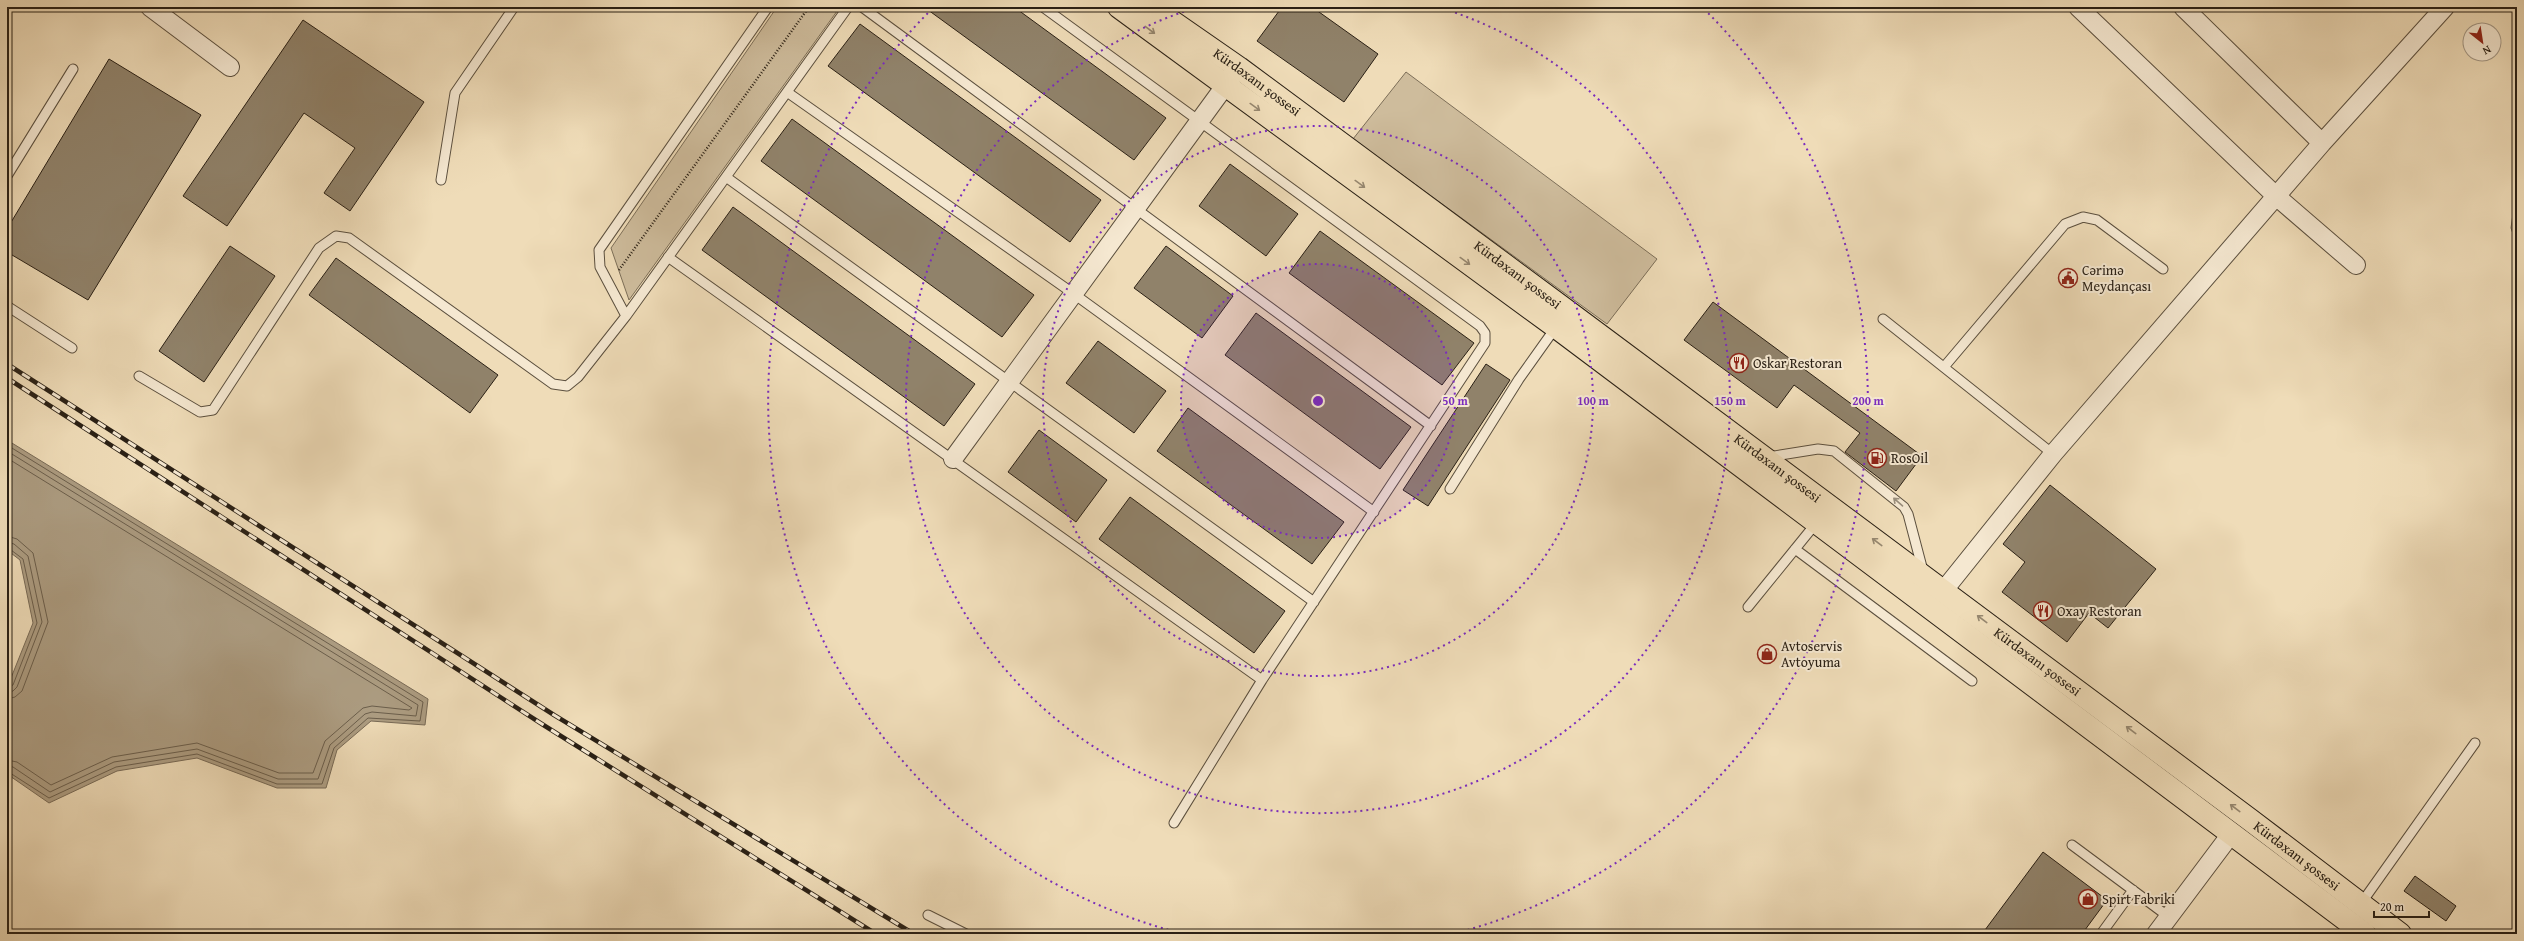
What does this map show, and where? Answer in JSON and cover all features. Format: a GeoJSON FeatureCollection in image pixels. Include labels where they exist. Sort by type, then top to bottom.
{"type":"FeatureCollection","features":[{"type":"Feature","properties":{"kind":"main road","name":"Kürdəxanı şossesi"},"geometry":{"type":"LineString","coordinates":[[1119,7],[1556,327],[1817,522],[1918,585],[1944,590],[2400,934]]}},
{"type":"Feature","properties":{"kind":"main road","name":"Kürdəxanı şossesi"},"geometry":{"type":"LineString","coordinates":[[1151,7],[1238,68],[1765,458],[1918,585],[2231,834],[2359,932]]}},
{"type":"Feature","properties":{"kind":"street"},"geometry":{"type":"LineString","coordinates":[[150,7],[230,67]]}},
{"type":"Feature","properties":{"kind":"street"},"geometry":{"type":"LineString","coordinates":[[2078,7],[2277,197],[2356,265]]}},
{"type":"Feature","properties":{"kind":"street"},"geometry":{"type":"LineString","coordinates":[[2183,7],[2322,143]]}},
{"type":"Feature","properties":{"kind":"street"},"geometry":{"type":"LineString","coordinates":[[1944,590],[2053,454],[2277,197],[2322,143],[2445,7]]}},
{"type":"Feature","properties":{"kind":"street"},"geometry":{"type":"LineString","coordinates":[[953,459],[1238,68]]}},
{"type":"Feature","properties":{"kind":"street"},"geometry":{"type":"LineString","coordinates":[[2156,934],[2231,834]]}},
{"type":"Feature","properties":{"kind":"lane"},"geometry":{"type":"LineString","coordinates":[[441,180],[455,93],[514,7]]}},
{"type":"Feature","properties":{"kind":"lane"},"geometry":{"type":"LineString","coordinates":[[626,316],[600,266],[599,250],[768,7]]}},
{"type":"Feature","properties":{"kind":"lane"},"geometry":{"type":"LineString","coordinates":[[139,376],[200,412],[206,413],[213,410],[319,248],[336,236],[349,238],[554,384],[567,386],[578,377],[626,316],[848,7]]}},
{"type":"Feature","properties":{"kind":"lane"},"geometry":{"type":"LineString","coordinates":[[862,7],[1137,208],[1431,426]]}},
{"type":"Feature","properties":{"kind":"lane"},"geometry":{"type":"LineString","coordinates":[[1043,7],[1480,326],[1485,334],[1485,343],[1262,680],[1174,823]]}},
{"type":"Feature","properties":{"kind":"lane"},"geometry":{"type":"LineString","coordinates":[[7,176],[73,69]]}},
{"type":"Feature","properties":{"kind":"lane"},"geometry":{"type":"LineString","coordinates":[[787,92],[1074,294],[1374,512]]}},
{"type":"Feature","properties":{"kind":"lane"},"geometry":{"type":"LineString","coordinates":[[726,177],[1314,602]]}},
{"type":"Feature","properties":{"kind":"lane"},"geometry":{"type":"LineString","coordinates":[[1944,367],[2064,224],[2083,216],[2097,220],[2163,269]]}},
{"type":"Feature","properties":{"kind":"lane"},"geometry":{"type":"LineString","coordinates":[[668,257],[1262,680]]}},
{"type":"Feature","properties":{"kind":"lane"},"geometry":{"type":"LineString","coordinates":[[7,306],[72,348]]}},
{"type":"Feature","properties":{"kind":"lane"},"geometry":{"type":"LineString","coordinates":[[1884,319],[2053,454]]}},
{"type":"Feature","properties":{"kind":"lane"},"geometry":{"type":"LineString","coordinates":[[1450,489],[1519,379],[1556,327]]}},
{"type":"Feature","properties":{"kind":"lane"},"geometry":{"type":"LineString","coordinates":[[1765,458],[1818,449],[1834,451],[1904,507],[1908,514],[1918,585]]}},
{"type":"Feature","properties":{"kind":"lane"},"geometry":{"type":"LineString","coordinates":[[1748,606],[1817,522]]}},
{"type":"Feature","properties":{"kind":"lane"},"geometry":{"type":"LineString","coordinates":[[1795,549],[1972,681]]}},
{"type":"Feature","properties":{"kind":"lane"},"geometry":{"type":"LineString","coordinates":[[2360,904],[2475,743]]}},
{"type":"Feature","properties":{"kind":"lane"},"geometry":{"type":"LineString","coordinates":[[2072,845],[2169,916]]}},
{"type":"Feature","properties":{"kind":"lane"},"geometry":{"type":"LineString","coordinates":[[2101,934],[2133,890]]}},
{"type":"Feature","properties":{"kind":"lane"},"geometry":{"type":"LineString","coordinates":[[928,915],[966,934]]}},
{"type":"Feature","properties":{"kind":"path"},"geometry":{"type":"LineString","coordinates":[[619,270],[808,7]]}},
{"type":"Feature","properties":{"kind":"shaded area"},"geometry":{"type":"Polygon","coordinates":[[[777,7],[840,7],[629,300],[611,248],[777,7]]]}},
{"type":"Feature","properties":{"kind":"shaded area"},"geometry":{"type":"Polygon","coordinates":[[[1406,72],[1657,259],[1607,324],[1353,139],[1406,72]]]}},
{"type":"Feature","properties":{"kind":"water"},"geometry":{"type":"Polygon","coordinates":[[[2517,192],[2517,246],[2511,228],[2517,192]]]}},
{"type":"Feature","properties":{"kind":"water"},"geometry":{"type":"Polygon","coordinates":[[[7,440],[428,699],[425,725],[371,721],[337,750],[326,788],[277,788],[197,758],[117,771],[49,803],[7,774],[7,688],[33,623],[20,560],[7,550],[7,440]]]}},
{"type":"Feature","properties":{"kind":"building"},"geometry":{"type":"Polygon","coordinates":[[[924,7],[1014,7],[1166,118],[1134,160],[924,7]]]}},
{"type":"Feature","properties":{"kind":"building"},"geometry":{"type":"Polygon","coordinates":[[[1282,7],[1312,7],[1378,54],[1344,102],[1257,41],[1282,7]]]}},
{"type":"Feature","properties":{"kind":"building"},"geometry":{"type":"Polygon","coordinates":[[[303,20],[424,102],[350,211],[324,193],[355,148],[304,113],[227,226],[183,196],[303,20]]]}},
{"type":"Feature","properties":{"kind":"building"},"geometry":{"type":"Polygon","coordinates":[[[860,24],[1101,200],[1070,242],[828,66],[860,24]]]}},
{"type":"Feature","properties":{"kind":"building"},"geometry":{"type":"Polygon","coordinates":[[[109,59],[201,115],[88,300],[7,252],[7,229],[109,59]]]}},
{"type":"Feature","properties":{"kind":"building"},"geometry":{"type":"Polygon","coordinates":[[[792,119],[1034,295],[1002,337],[761,161],[792,119]]]}},
{"type":"Feature","properties":{"kind":"building"},"geometry":{"type":"Polygon","coordinates":[[[1230,164],[1298,214],[1266,256],[1199,206],[1230,164]]]}},
{"type":"Feature","properties":{"kind":"building"},"geometry":{"type":"Polygon","coordinates":[[[733,207],[975,384],[944,426],[702,250],[733,207]]]}},
{"type":"Feature","properties":{"kind":"building"},"geometry":{"type":"Polygon","coordinates":[[[1320,231],[1474,343],[1442,385],[1289,273],[1320,231]]]}},
{"type":"Feature","properties":{"kind":"building"},"geometry":{"type":"Polygon","coordinates":[[[230,246],[275,276],[204,382],[159,351],[230,246]]]}},
{"type":"Feature","properties":{"kind":"building"},"geometry":{"type":"Polygon","coordinates":[[[1166,246],[1233,296],[1202,338],[1134,288],[1166,246]]]}},
{"type":"Feature","properties":{"kind":"building"},"geometry":{"type":"Polygon","coordinates":[[[336,258],[498,375],[470,413],[309,295],[336,258]]]}},
{"type":"Feature","properties":{"kind":"building"},"geometry":{"type":"Polygon","coordinates":[[[1713,302],[1922,456],[1896,491],[1845,452],[1860,433],[1794,385],[1777,408],[1684,340],[1713,302]]]}},
{"type":"Feature","properties":{"kind":"building"},"geometry":{"type":"Polygon","coordinates":[[[1256,313],[1411,427],[1380,469],[1225,355],[1256,313]]]}},
{"type":"Feature","properties":{"kind":"building"},"geometry":{"type":"Polygon","coordinates":[[[1098,341],[1166,391],[1134,433],[1066,383],[1098,341]]]}},
{"type":"Feature","properties":{"kind":"building"},"geometry":{"type":"Polygon","coordinates":[[[1486,364],[1510,380],[1428,506],[1403,490],[1486,364]]]}},
{"type":"Feature","properties":{"kind":"building"},"geometry":{"type":"Polygon","coordinates":[[[1188,408],[1344,522],[1312,564],[1157,451],[1188,408]]]}},
{"type":"Feature","properties":{"kind":"building"},"geometry":{"type":"Polygon","coordinates":[[[1039,430],[1107,480],[1076,522],[1008,472],[1039,430]]]}},
{"type":"Feature","properties":{"kind":"building"},"geometry":{"type":"Polygon","coordinates":[[[2050,485],[2156,569],[2108,628],[2089,613],[2067,642],[2002,592],[2025,562],[2003,544],[2050,485]]]}},
{"type":"Feature","properties":{"kind":"building"},"geometry":{"type":"Polygon","coordinates":[[[1130,497],[1285,611],[1254,653],[1099,539],[1130,497]]]}},
{"type":"Feature","properties":{"kind":"building"},"geometry":{"type":"Polygon","coordinates":[[[2043,852],[2107,900],[2082,934],[1982,934],[2043,852]]]}},
{"type":"Feature","properties":{"kind":"building"},"geometry":{"type":"Polygon","coordinates":[[[2415,876],[2456,906],[2446,921],[2404,891],[2415,876]]]}},
{"type":"Feature","properties":{"kind":"railway"},"geometry":{"type":"LineString","coordinates":[[7,364],[554,715],[914,934]]}},
{"type":"Feature","properties":{"kind":"railway"},"geometry":{"type":"LineString","coordinates":[[7,378],[545,726],[876,934]]}},
{"type":"Feature","properties":{"kind":"place","name":"Cərimə Meydançası"},"geometry":{"type":"Point","coordinates":[2068,278]}},
{"type":"Feature","properties":{"kind":"place","name":"Oskar Restoran"},"geometry":{"type":"Point","coordinates":[1739,363]}},
{"type":"Feature","properties":{"kind":"place","name":"RosOil"},"geometry":{"type":"Point","coordinates":[1877,458]}},
{"type":"Feature","properties":{"kind":"place","name":"Oxay Restoran"},"geometry":{"type":"Point","coordinates":[2043,611]}},
{"type":"Feature","properties":{"kind":"place","name":"Avtoservis Avtoyuma"},"geometry":{"type":"Point","coordinates":[1767,654]}},
{"type":"Feature","properties":{"kind":"place","name":"Spirt Fabriki"},"geometry":{"type":"Point","coordinates":[2088,899]}}]}
